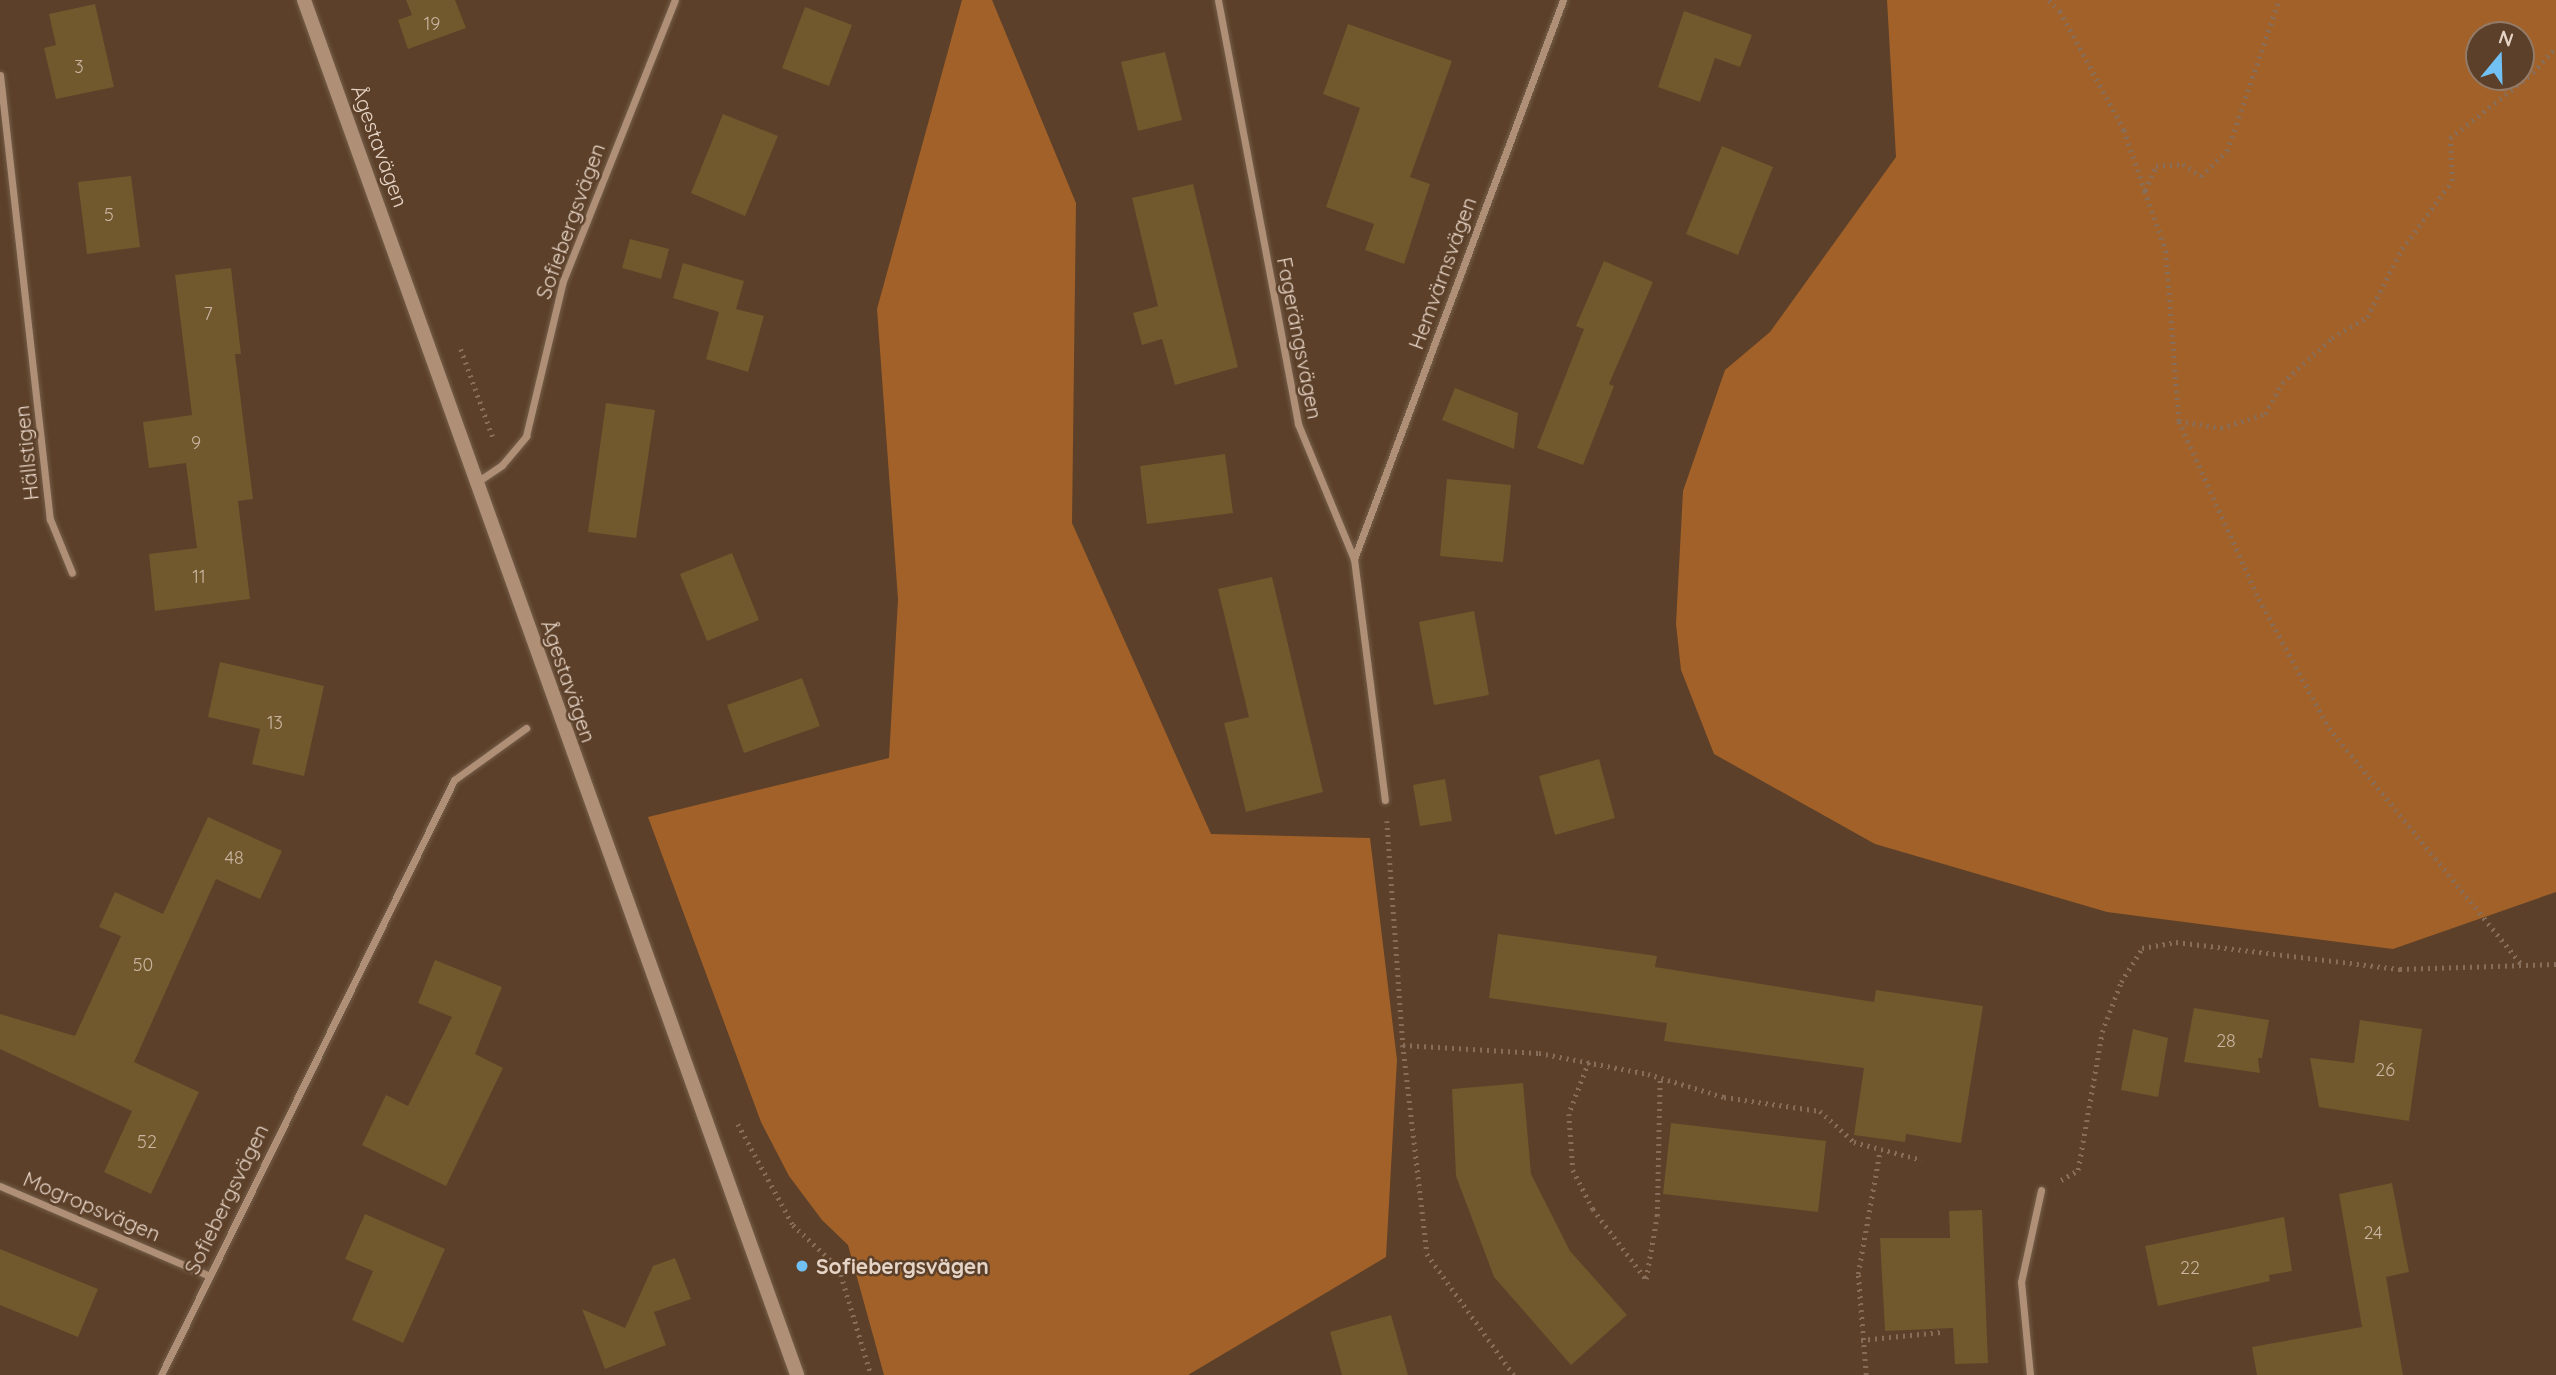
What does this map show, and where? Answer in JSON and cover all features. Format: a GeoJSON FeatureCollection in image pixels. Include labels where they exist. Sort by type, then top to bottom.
{"type":"FeatureCollection","features":[{"type":"Feature","properties":{"kind":"main road","name":"Ågestavägen"},"geometry":{"type":"LineString","coordinates":[[304,0],[797,1375]]}},
{"type":"Feature","properties":{"kind":"street","name":"Sofiebergsvägen"},"geometry":{"type":"LineString","coordinates":[[477,482],[502,465],[526,436],[563,281],[675,0]]}},
{"type":"Feature","properties":{"kind":"street","name":"Fagerängsvägen"},"geometry":{"type":"LineString","coordinates":[[1218,0],[1298,424],[1354,559],[1385,800]]}},
{"type":"Feature","properties":{"kind":"street","name":"Hemvärnsvägen"},"geometry":{"type":"LineString","coordinates":[[1354,559],[1563,0]]}},
{"type":"Feature","properties":{"kind":"street","name":"Hällstigen"},"geometry":{"type":"LineString","coordinates":[[0,75],[50,519],[72,573]]}},
{"type":"Feature","properties":{"kind":"street","name":"Sofiebergsvägen"},"geometry":{"type":"LineString","coordinates":[[160,1375],[454,780],[526,728]]}},
{"type":"Feature","properties":{"kind":"street","name":"Mogropsvägen"},"geometry":{"type":"LineString","coordinates":[[0,1186],[208,1275]]}},
{"type":"Feature","properties":{"kind":"street"},"geometry":{"type":"LineString","coordinates":[[2030,1375],[2021,1282],[2041,1190]]}},
{"type":"Feature","properties":{"kind":"path"},"geometry":{"type":"LineString","coordinates":[[2049,0],[2060,11],[2124,130],[2166,251],[2179,421],[2259,599],[2329,728],[2523,966]]}},
{"type":"Feature","properties":{"kind":"path"},"geometry":{"type":"LineString","coordinates":[[2145,191],[2156,166],[2183,164],[2201,176],[2228,151],[2279,0]]}},
{"type":"Feature","properties":{"kind":"path"},"geometry":{"type":"LineString","coordinates":[[2179,421],[2221,428],[2265,414],[2281,383],[2332,338],[2367,317],[2402,249],[2452,181],[2450,138],[2533,73],[2556,47]]}},
{"type":"Feature","properties":{"kind":"path"},"geometry":{"type":"LineString","coordinates":[[479,398],[502,465]]}},
{"type":"Feature","properties":{"kind":"path"},"geometry":{"type":"LineString","coordinates":[[1385,800],[1403,1045],[1427,1254],[1514,1375]]}},
{"type":"Feature","properties":{"kind":"path"},"geometry":{"type":"LineString","coordinates":[[2041,1190],[2078,1170],[2102,1032],[2121,982],[2142,948],[2176,942],[2400,969],[2556,964]]}},
{"type":"Feature","properties":{"kind":"path"},"geometry":{"type":"LineString","coordinates":[[1403,1045],[1539,1053],[1660,1077],[1724,1097],[1820,1111],[1854,1142],[1922,1160]]}},
{"type":"Feature","properties":{"kind":"path"},"geometry":{"type":"LineString","coordinates":[[1589,1062],[1569,1114],[1573,1170],[1593,1209],[1646,1279],[1657,1216],[1660,1077]]}},
{"type":"Feature","properties":{"kind":"path"},"geometry":{"type":"LineString","coordinates":[[732,1110],[793,1226],[839,1268],[871,1375]]}},
{"type":"Feature","properties":{"kind":"path"},"geometry":{"type":"LineString","coordinates":[[1866,1375],[1861,1340],[1858,1273],[1880,1150]]}},
{"type":"Feature","properties":{"kind":"path"},"geometry":{"type":"LineString","coordinates":[[1861,1340],[1941,1332]]}},
{"type":"Feature","properties":{"kind":"shaded area"},"geometry":{"type":"Polygon","coordinates":[[[962,0],[992,0],[1076,203],[1072,523],[1211,834],[1370,838],[1397,1060],[1386,1257],[1188,1375],[884,1375],[848,1245],[822,1220],[789,1176],[761,1122],[648,817],[889,758],[898,599],[877,309],[962,0]]]}},
{"type":"Feature","properties":{"kind":"shaded area"},"geometry":{"type":"Polygon","coordinates":[[[1887,0],[2556,0],[2556,892],[2393,949],[2107,912],[1875,844],[1714,754],[1681,670],[1676,624],[1683,491],[1725,370],[1770,332],[1896,157],[1887,0]]]}},
{"type":"Feature","properties":{"kind":"building"},"geometry":{"type":"Polygon","coordinates":[[[406,0],[455,0],[466,28],[408,49],[398,20],[412,15],[406,0]]]}},
{"type":"Feature","properties":{"kind":"building"},"geometry":{"type":"Polygon","coordinates":[[[95,4],[114,87],[56,99],[44,48],[56,45],[49,14],[95,4]]]}},
{"type":"Feature","properties":{"kind":"building"},"geometry":{"type":"Polygon","coordinates":[[[805,7],[852,25],[829,86],[782,68],[805,7]]]}},
{"type":"Feature","properties":{"kind":"building"},"geometry":{"type":"Polygon","coordinates":[[[1684,11],[1752,35],[1740,67],[1715,58],[1700,102],[1658,87],[1684,11]]]}},
{"type":"Feature","properties":{"kind":"building"},"geometry":{"type":"Polygon","coordinates":[[[1348,24],[1452,61],[1410,177],[1430,184],[1404,264],[1365,250],[1374,224],[1326,207],[1360,108],[1323,94],[1348,24]]]}},
{"type":"Feature","properties":{"kind":"building"},"geometry":{"type":"Polygon","coordinates":[[[1165,52],[1182,120],[1138,131],[1121,62],[1165,52]]]}},
{"type":"Feature","properties":{"kind":"building"},"geometry":{"type":"Polygon","coordinates":[[[723,114],[778,136],[745,216],[691,193],[723,114]]]}},
{"type":"Feature","properties":{"kind":"building"},"geometry":{"type":"Polygon","coordinates":[[[1722,146],[1773,167],[1738,255],[1686,234],[1722,146]]]}},
{"type":"Feature","properties":{"kind":"building"},"geometry":{"type":"Polygon","coordinates":[[[131,176],[140,247],[87,254],[78,182],[131,176]]]}},
{"type":"Feature","properties":{"kind":"building"},"geometry":{"type":"Polygon","coordinates":[[[1193,184],[1238,367],[1175,385],[1162,339],[1142,345],[1133,313],[1158,306],[1132,198],[1193,184]]]}},
{"type":"Feature","properties":{"kind":"building"},"geometry":{"type":"Polygon","coordinates":[[[630,239],[669,249],[661,279],[622,268],[630,239]]]}},
{"type":"Feature","properties":{"kind":"building"},"geometry":{"type":"Polygon","coordinates":[[[1604,261],[1653,282],[1609,384],[1614,386],[1583,465],[1537,448],[1584,329],[1576,326],[1604,261]]]}},
{"type":"Feature","properties":{"kind":"building"},"geometry":{"type":"Polygon","coordinates":[[[683,263],[744,281],[736,309],[764,316],[748,372],[706,359],[719,312],[673,298],[683,263]]]}},
{"type":"Feature","properties":{"kind":"building"},"geometry":{"type":"Polygon","coordinates":[[[231,268],[241,354],[235,354],[253,499],[238,501],[250,599],[155,611],[149,554],[197,548],[186,463],[149,468],[143,422],[192,415],[175,275],[231,268]]]}},
{"type":"Feature","properties":{"kind":"building"},"geometry":{"type":"Polygon","coordinates":[[[1455,388],[1518,413],[1514,449],[1442,420],[1455,388]]]}},
{"type":"Feature","properties":{"kind":"building"},"geometry":{"type":"Polygon","coordinates":[[[606,403],[655,410],[636,538],[588,532],[606,403]]]}},
{"type":"Feature","properties":{"kind":"building"},"geometry":{"type":"Polygon","coordinates":[[[1225,454],[1233,513],[1147,524],[1140,466],[1225,454]]]}},
{"type":"Feature","properties":{"kind":"building"},"geometry":{"type":"Polygon","coordinates":[[[1447,479],[1511,485],[1503,562],[1440,556],[1447,479]]]}},
{"type":"Feature","properties":{"kind":"building"},"geometry":{"type":"Polygon","coordinates":[[[732,553],[759,620],[707,641],[680,574],[732,553]]]}},
{"type":"Feature","properties":{"kind":"building"},"geometry":{"type":"Polygon","coordinates":[[[1272,577],[1323,792],[1246,812],[1224,723],[1249,717],[1218,589],[1272,577]]]}},
{"type":"Feature","properties":{"kind":"building"},"geometry":{"type":"Polygon","coordinates":[[[1474,611],[1489,695],[1434,705],[1419,622],[1474,611]]]}},
{"type":"Feature","properties":{"kind":"building"},"geometry":{"type":"Polygon","coordinates":[[[220,662],[324,686],[304,776],[252,764],[260,729],[208,717],[220,662]]]}},
{"type":"Feature","properties":{"kind":"building"},"geometry":{"type":"Polygon","coordinates":[[[802,678],[820,726],[744,753],[727,705],[802,678]]]}},
{"type":"Feature","properties":{"kind":"building"},"geometry":{"type":"Polygon","coordinates":[[[1599,759],[1615,818],[1555,835],[1539,776],[1599,759]]]}},
{"type":"Feature","properties":{"kind":"building"},"geometry":{"type":"Polygon","coordinates":[[[1445,779],[1452,821],[1420,826],[1413,785],[1445,779]]]}},
{"type":"Feature","properties":{"kind":"building"},"geometry":{"type":"Polygon","coordinates":[[[208,817],[282,851],[260,899],[216,879],[134,1062],[199,1092],[151,1194],[104,1172],[132,1111],[0,1049],[0,1014],[75,1036],[121,936],[99,927],[115,892],[163,914],[208,817]]]}},
{"type":"Feature","properties":{"kind":"building"},"geometry":{"type":"Polygon","coordinates":[[[1498,934],[1657,956],[1655,967],[1874,1002],[1876,990],[1983,1006],[1961,1143],[1906,1134],[1905,1142],[1854,1135],[1864,1068],[1664,1041],[1667,1023],[1489,998],[1498,934]]]}},
{"type":"Feature","properties":{"kind":"building"},"geometry":{"type":"Polygon","coordinates":[[[435,960],[502,987],[475,1054],[503,1068],[446,1186],[362,1145],[386,1095],[408,1106],[452,1017],[418,1003],[435,960]]]}},
{"type":"Feature","properties":{"kind":"building"},"geometry":{"type":"Polygon","coordinates":[[[2194,1008],[2269,1020],[2262,1058],[2258,1058],[2260,1073],[2184,1062],[2194,1008]]]}},
{"type":"Feature","properties":{"kind":"building"},"geometry":{"type":"Polygon","coordinates":[[[2360,1020],[2422,1029],[2409,1121],[2319,1107],[2310,1058],[2354,1063],[2360,1020]]]}},
{"type":"Feature","properties":{"kind":"building"},"geometry":{"type":"Polygon","coordinates":[[[2133,1029],[2168,1038],[2158,1097],[2121,1090],[2133,1029]]]}},
{"type":"Feature","properties":{"kind":"building"},"geometry":{"type":"Polygon","coordinates":[[[1523,1083],[1531,1174],[1570,1251],[1627,1315],[1571,1365],[1494,1277],[1456,1176],[1452,1089],[1523,1083]]]}},
{"type":"Feature","properties":{"kind":"building"},"geometry":{"type":"Polygon","coordinates":[[[1671,1123],[1826,1141],[1818,1212],[1663,1194],[1671,1123]]]}},
{"type":"Feature","properties":{"kind":"building"},"geometry":{"type":"Polygon","coordinates":[[[2392,1183],[2409,1272],[2386,1277],[2403,1375],[2257,1375],[2252,1347],[2362,1327],[2339,1194],[2392,1183]]]}},
{"type":"Feature","properties":{"kind":"building"},"geometry":{"type":"Polygon","coordinates":[[[1982,1210],[1988,1363],[1955,1364],[1953,1328],[1885,1331],[1880,1238],[1950,1238],[1949,1211],[1982,1210]]]}},
{"type":"Feature","properties":{"kind":"building"},"geometry":{"type":"Polygon","coordinates":[[[365,1214],[445,1249],[403,1343],[352,1320],[373,1271],[345,1259],[365,1214]]]}},
{"type":"Feature","properties":{"kind":"building"},"geometry":{"type":"Polygon","coordinates":[[[2284,1217],[2292,1271],[2269,1275],[2270,1281],[2158,1306],[2145,1246],[2284,1217]]]}},
{"type":"Feature","properties":{"kind":"building"},"geometry":{"type":"Polygon","coordinates":[[[0,1249],[98,1289],[78,1337],[0,1305],[0,1249]]]}},
{"type":"Feature","properties":{"kind":"building"},"geometry":{"type":"Polygon","coordinates":[[[675,1258],[691,1299],[654,1312],[666,1345],[605,1369],[582,1309],[625,1328],[653,1266],[675,1258]]]}},
{"type":"Feature","properties":{"kind":"building"},"geometry":{"type":"Polygon","coordinates":[[[1391,1315],[1408,1375],[1342,1375],[1330,1332],[1391,1315]]]}},
{"type":"Feature","properties":{"kind":"place","name":"Sofiebergsvägen"},"geometry":{"type":"Point","coordinates":[802,1266]}}]}
